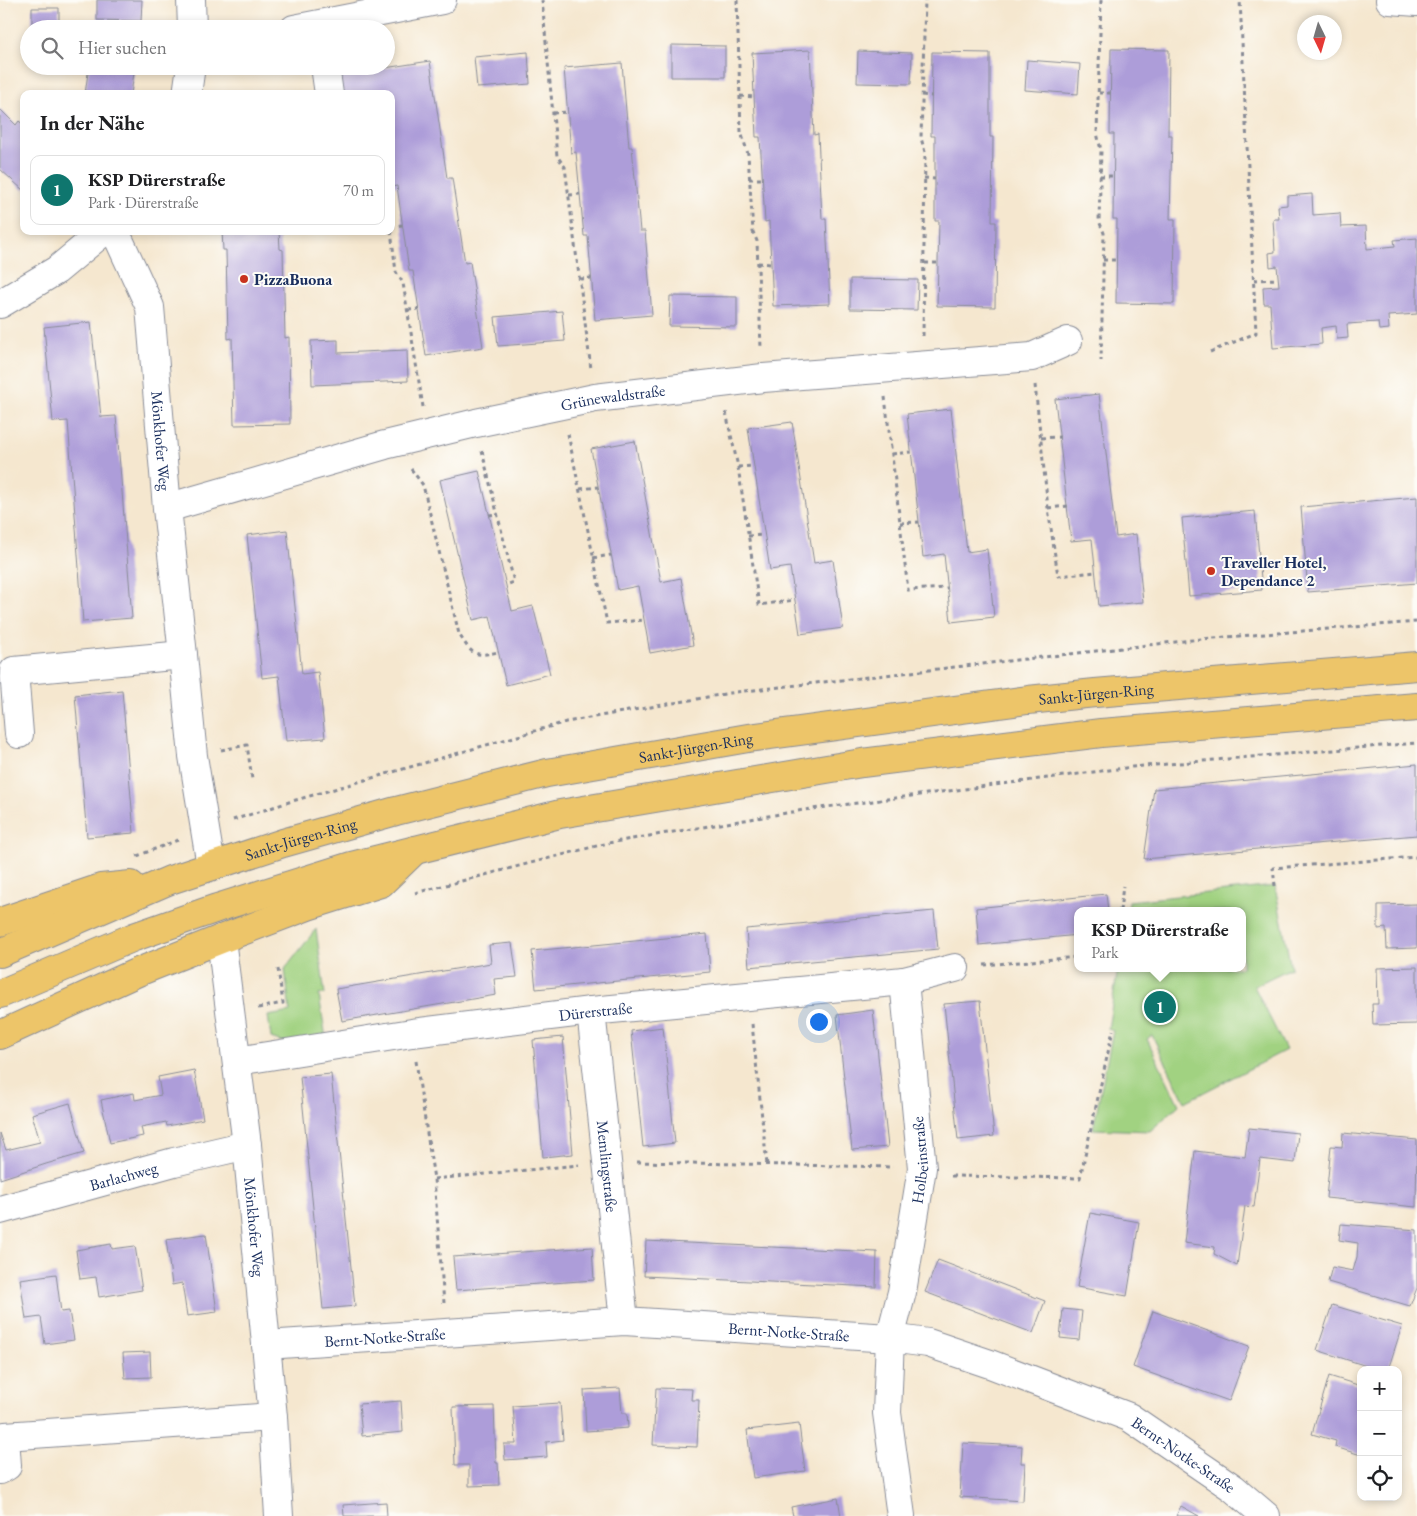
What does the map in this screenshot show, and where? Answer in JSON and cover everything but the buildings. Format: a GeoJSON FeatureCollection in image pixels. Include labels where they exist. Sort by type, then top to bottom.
{"type":"FeatureCollection","features":[{"type":"Feature","properties":{"kind":"main road","name":"Sankt-Jürgen-Ring"},"geometry":{"type":"LineString","coordinates":[[0,953],[170,880],[211,866],[283,843],[396,811],[547,773],[748,738],[1095,692],[1417,666]]}},
{"type":"Feature","properties":{"kind":"main road"},"geometry":{"type":"LineString","coordinates":[[0,994],[134,938],[217,908],[351,866],[560,814],[862,763],[1101,734],[1417,707]]}},
{"type":"Feature","properties":{"kind":"main road"},"geometry":{"type":"LineString","coordinates":[[0,1035],[138,972],[220,939],[308,906],[381,883],[416,849]]}},
{"type":"Feature","properties":{"kind":"main road"},"geometry":{"type":"LineString","coordinates":[[211,866],[286,886]]}},
{"type":"Feature","properties":{"kind":"main road"},"geometry":{"type":"LineString","coordinates":[[0,922],[101,888],[170,880]]}},
{"type":"Feature","properties":{"kind":"street"},"geometry":{"type":"LineString","coordinates":[[191,0],[192,20]]}},
{"type":"Feature","properties":{"kind":"street"},"geometry":{"type":"LineString","coordinates":[[344,20],[442,0]]}},
{"type":"Feature","properties":{"kind":"street"},"geometry":{"type":"LineString","coordinates":[[1390,0],[1417,2]]}},
{"type":"Feature","properties":{"kind":"street"},"geometry":{"type":"LineString","coordinates":[[188,90],[190,75]]}},
{"type":"Feature","properties":{"kind":"street"},"geometry":{"type":"LineString","coordinates":[[326,75],[328,90]]}},
{"type":"Feature","properties":{"kind":"street"},"geometry":{"type":"LineString","coordinates":[[0,304],[57,270],[99,235]]}},
{"type":"Feature","properties":{"kind":"street","name":"Mönkhofer Weg"},"geometry":{"type":"LineString","coordinates":[[117,235],[150,307],[167,508],[184,656],[192,756],[211,866]]}},
{"type":"Feature","properties":{"kind":"street","name":"Grünewaldstraße"},"geometry":{"type":"LineString","coordinates":[[167,508],[385,445],[476,423],[595,398],[763,378],[1032,358],[1068,341]]}},
{"type":"Feature","properties":{"kind":"street"},"geometry":{"type":"LineString","coordinates":[[19,734],[8,708],[14,671],[184,656]]}},
{"type":"Feature","properties":{"kind":"street","name":"Mönkhofer Weg"},"geometry":{"type":"LineString","coordinates":[[220,939],[247,1145],[273,1417],[279,1516]]}},
{"type":"Feature","properties":{"kind":"street","name":"Dürerstraße"},"geometry":{"type":"LineString","coordinates":[[237,1061],[412,1032],[592,1011],[904,981],[955,968]]}},
{"type":"Feature","properties":{"kind":"street","name":"Holbeinstraße"},"geometry":{"type":"LineString","coordinates":[[901,1516],[887,1413],[890,1338],[902,1292],[921,1171],[904,981]]}},
{"type":"Feature","properties":{"kind":"street","name":"Memlingstraße"},"geometry":{"type":"LineString","coordinates":[[592,1011],[624,1321]]}},
{"type":"Feature","properties":{"kind":"street","name":"Barlachweg"},"geometry":{"type":"LineString","coordinates":[[0,1210],[138,1172],[247,1145]]}},
{"type":"Feature","properties":{"kind":"street","name":"Bernt-Notke-Straße"},"geometry":{"type":"LineString","coordinates":[[266,1345],[624,1321],[890,1338],[928,1344],[990,1364],[1129,1417],[1233,1488],[1266,1516]]}},
{"type":"Feature","properties":{"kind":"street"},"geometry":{"type":"LineString","coordinates":[[0,1470],[7,1466],[5,1436],[273,1417]]}},
{"type":"Feature","properties":{"kind":"path"},"geometry":{"type":"LineString","coordinates":[[542,0],[557,156],[565,167],[595,398]]}},
{"type":"Feature","properties":{"kind":"path"},"geometry":{"type":"LineString","coordinates":[[737,0],[741,132],[748,154],[753,232],[757,241],[763,378]]}},
{"type":"Feature","properties":{"kind":"path"},"geometry":{"type":"LineString","coordinates":[[923,366],[925,152],[921,138],[925,0]]}},
{"type":"Feature","properties":{"kind":"path"},"geometry":{"type":"LineString","coordinates":[[1101,0],[1098,133],[1101,150],[1099,221],[1104,233],[1102,361]]}},
{"type":"Feature","properties":{"kind":"path"},"geometry":{"type":"LineString","coordinates":[[1210,352],[1256,333],[1240,0]]}},
{"type":"Feature","properties":{"kind":"path"},"geometry":{"type":"LineString","coordinates":[[1098,93],[1111,93]]}},
{"type":"Feature","properties":{"kind":"path"},"geometry":{"type":"LineString","coordinates":[[922,95],[932,96]]}},
{"type":"Feature","properties":{"kind":"path"},"geometry":{"type":"LineString","coordinates":[[740,96],[754,97]]}},
{"type":"Feature","properties":{"kind":"path"},"geometry":{"type":"LineString","coordinates":[[553,113],[568,112]]}},
{"type":"Feature","properties":{"kind":"path"},"geometry":{"type":"LineString","coordinates":[[1100,176],[1114,176]]}},
{"type":"Feature","properties":{"kind":"path"},"geometry":{"type":"LineString","coordinates":[[924,178],[935,179]]}},
{"type":"Feature","properties":{"kind":"path"},"geometry":{"type":"LineString","coordinates":[[750,179],[762,179]]}},
{"type":"Feature","properties":{"kind":"path"},"geometry":{"type":"LineString","coordinates":[[569,195],[580,194]]}},
{"type":"Feature","properties":{"kind":"path"},"geometry":{"type":"LineString","coordinates":[[395,226],[402,225]]}},
{"type":"Feature","properties":{"kind":"path"},"geometry":{"type":"LineString","coordinates":[[391,235],[396,272],[403,283],[408,310],[427,435]]}},
{"type":"Feature","properties":{"kind":"path"},"geometry":{"type":"LineString","coordinates":[[1103,260],[1117,260]]}},
{"type":"Feature","properties":{"kind":"path"},"geometry":{"type":"LineString","coordinates":[[925,262],[938,264]]}},
{"type":"Feature","properties":{"kind":"path"},"geometry":{"type":"LineString","coordinates":[[758,263],[771,264]]}},
{"type":"Feature","properties":{"kind":"path"},"geometry":{"type":"LineString","coordinates":[[580,279],[592,278]]}},
{"type":"Feature","properties":{"kind":"path"},"geometry":{"type":"LineString","coordinates":[[1254,280],[1278,279]]}},
{"type":"Feature","properties":{"kind":"path"},"geometry":{"type":"LineString","coordinates":[[408,310],[419,309]]}},
{"type":"Feature","properties":{"kind":"path"},"geometry":{"type":"LineString","coordinates":[[1032,358],[1048,508],[1058,576],[1096,572]]}},
{"type":"Feature","properties":{"kind":"path"},"geometry":{"type":"LineString","coordinates":[[882,370],[908,590],[947,588]]}},
{"type":"Feature","properties":{"kind":"path"},"geometry":{"type":"LineString","coordinates":[[717,383],[728,417],[738,467],[759,605],[795,600]]}},
{"type":"Feature","properties":{"kind":"path"},"geometry":{"type":"LineString","coordinates":[[556,406],[570,438],[607,623],[644,620]]}},
{"type":"Feature","properties":{"kind":"path"},"geometry":{"type":"LineString","coordinates":[[476,423],[514,582],[506,585]]}},
{"type":"Feature","properties":{"kind":"path"},"geometry":{"type":"LineString","coordinates":[[1041,438],[1060,437]]}},
{"type":"Feature","properties":{"kind":"path"},"geometry":{"type":"LineString","coordinates":[[385,445],[410,467],[423,485],[459,634],[469,650],[482,655],[498,652]]}},
{"type":"Feature","properties":{"kind":"path"},"geometry":{"type":"LineString","coordinates":[[892,454],[911,452]]}},
{"type":"Feature","properties":{"kind":"path"},"geometry":{"type":"LineString","coordinates":[[738,467],[753,466]]}},
{"type":"Feature","properties":{"kind":"path"},"geometry":{"type":"LineString","coordinates":[[580,489],[598,487]]}},
{"type":"Feature","properties":{"kind":"path"},"geometry":{"type":"LineString","coordinates":[[1048,508],[1068,506]]}},
{"type":"Feature","properties":{"kind":"path"},"geometry":{"type":"LineString","coordinates":[[489,515],[498,514]]}},
{"type":"Feature","properties":{"kind":"path"},"geometry":{"type":"LineString","coordinates":[[900,523],[919,522]]}},
{"type":"Feature","properties":{"kind":"path"},"geometry":{"type":"LineString","coordinates":[[748,536],[764,535]]}},
{"type":"Feature","properties":{"kind":"path"},"geometry":{"type":"LineString","coordinates":[[593,558],[611,555]]}},
{"type":"Feature","properties":{"kind":"path"},"geometry":{"type":"LineString","coordinates":[[408,894],[608,843],[804,810],[1132,767],[1417,743]]}},
{"type":"Feature","properties":{"kind":"path"},"geometry":{"type":"LineString","coordinates":[[192,756],[248,745],[252,779]]}},
{"type":"Feature","properties":{"kind":"path"},"geometry":{"type":"LineString","coordinates":[[1275,886],[1273,868],[1417,857]]}},
{"type":"Feature","properties":{"kind":"path"},"geometry":{"type":"LineString","coordinates":[[1120,907],[1123,886]]}},
{"type":"Feature","properties":{"kind":"path"},"geometry":{"type":"LineString","coordinates":[[955,968],[1074,957]]}},
{"type":"Feature","properties":{"kind":"path"},"geometry":{"type":"LineString","coordinates":[[230,1013],[283,1003],[278,969]]}},
{"type":"Feature","properties":{"kind":"path"},"geometry":{"type":"LineString","coordinates":[[749,996],[767,1165]]}},
{"type":"Feature","properties":{"kind":"path"},"geometry":{"type":"LineString","coordinates":[[434,1179],[607,1162],[767,1165],[1080,1178],[1113,1030]]}},
{"type":"Feature","properties":{"kind":"path"},"geometry":{"type":"LineString","coordinates":[[412,1032],[434,1179],[447,1334]]}},
{"type":"Feature","properties":{"kind":"green space"},"geometry":{"type":"Polygon","coordinates":[[[1275,886],[1291,968],[1254,986],[1286,1050],[1185,1102],[1152,1035],[1147,1039],[1179,1105],[1150,1131],[1093,1129],[1113,1031],[1108,1029],[1117,972],[1246,972],[1246,907],[1128,907],[1129,901],[1275,886]]]}},
{"type":"Feature","properties":{"kind":"green space"},"geometry":{"type":"Polygon","coordinates":[[[316,929],[325,994],[319,995],[326,1038],[288,1044],[271,1038],[268,1016],[290,1012],[285,969],[316,929]]]}},
{"type":"Feature","properties":{"kind":"place","name":"PizzaBuona"},"geometry":{"type":"Point","coordinates":[244,279]}},
{"type":"Feature","properties":{"kind":"place","name":"Traveller Hotel, Dependance 2"},"geometry":{"type":"Point","coordinates":[1211,571]}},
{"type":"Feature","properties":{"kind":"place","name":"KSP Dürerstraße"},"geometry":{"type":"Point","coordinates":[1160,1007]}}]}
